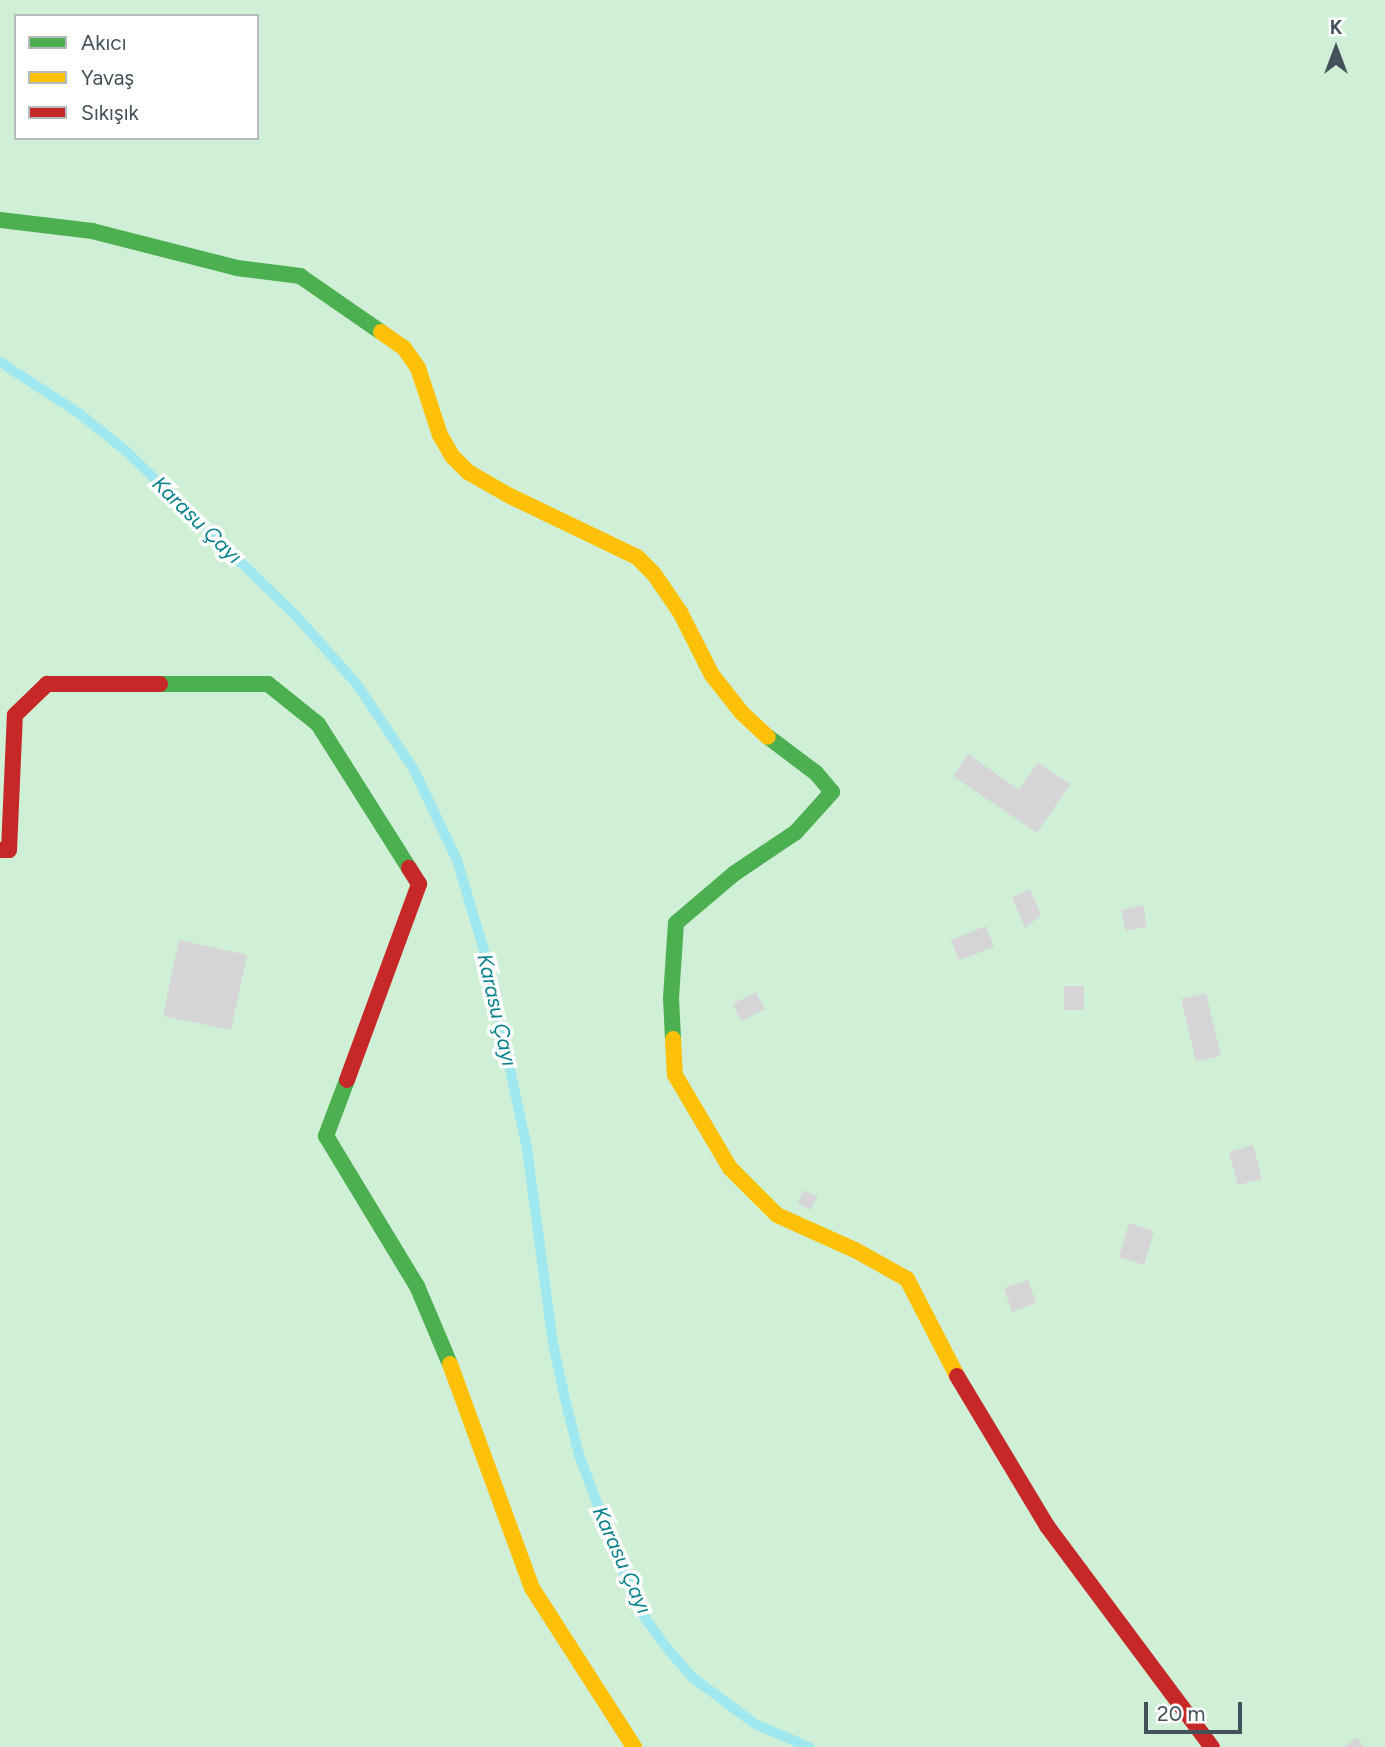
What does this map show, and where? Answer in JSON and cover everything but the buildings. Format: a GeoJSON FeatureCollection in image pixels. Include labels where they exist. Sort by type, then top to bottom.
{"type":"FeatureCollection","features":[{"type":"Feature","properties":{"kind":"street"},"geometry":{"type":"LineString","coordinates":[[0,220],[92,231],[237,268],[300,276],[404,348],[418,368],[440,435],[452,456],[468,472],[508,495],[617,545],[636,557],[654,574],[680,612],[712,675],[741,713],[778,746],[817,773],[832,792],[796,832],[734,873],[676,923],[670,998],[675,1075],[730,1168],[777,1215],[855,1250],[907,1279],[943,1353],[1046,1526],[1212,1747]]}},
{"type":"Feature","properties":{"kind":"street"},"geometry":{"type":"LineString","coordinates":[[0,850],[9,850],[15,715],[47,684],[268,684],[318,724],[419,884],[326,1136],[417,1286],[461,1391],[532,1588],[634,1747]]}},
{"type":"Feature","properties":{"kind":"green space"},"geometry":{"type":"Polygon","coordinates":[[[0,0],[1385,0],[1385,1747],[0,1747],[0,0]]]}},
{"type":"Feature","properties":{"kind":"waterway","name":"Karasu Çayı"},"geometry":{"type":"LineString","coordinates":[[0,362],[80,414],[126,451],[297,617],[356,683],[413,768],[457,860],[486,957],[527,1149],[553,1343],[565,1399],[579,1455],[619,1562],[643,1615],[692,1677],[755,1724],[809,1747]]}},
{"type":"Feature","properties":{"kind":"traffic: fast"},"geometry":{"type":"LineString","coordinates":[[0,220],[92,231],[237,268],[300,276],[381,332]]}},
{"type":"Feature","properties":{"kind":"traffic: fast"},"geometry":{"type":"LineString","coordinates":[[160,684],[268,684],[318,724],[409,868]]}},
{"type":"Feature","properties":{"kind":"traffic: fast"},"geometry":{"type":"LineString","coordinates":[[673,1039],[671,998],[676,923],[735,873],[796,832],[832,792],[816,773],[768,737]]}},
{"type":"Feature","properties":{"kind":"traffic: fast"},"geometry":{"type":"LineString","coordinates":[[347,1080],[326,1136],[417,1286],[450,1364]]}},
{"type":"Feature","properties":{"kind":"traffic: slow"},"geometry":{"type":"LineString","coordinates":[[381,332],[404,348],[418,368],[440,435],[452,456],[468,472],[508,495],[637,557],[654,574],[680,612],[712,675],[742,713],[768,737]]}},
{"type":"Feature","properties":{"kind":"traffic: slow"},"geometry":{"type":"LineString","coordinates":[[673,1039],[675,1075],[730,1168],[777,1215],[855,1250],[907,1279],[957,1376]]}},
{"type":"Feature","properties":{"kind":"traffic: slow"},"geometry":{"type":"LineString","coordinates":[[450,1364],[532,1588],[634,1747]]}},
{"type":"Feature","properties":{"kind":"traffic: jam"},"geometry":{"type":"LineString","coordinates":[[0,850],[9,850],[15,715],[47,684],[160,684]]}},
{"type":"Feature","properties":{"kind":"traffic: jam"},"geometry":{"type":"LineString","coordinates":[[347,1080],[419,884],[409,868]]}},
{"type":"Feature","properties":{"kind":"traffic: jam"},"geometry":{"type":"LineString","coordinates":[[957,1376],[1047,1526],[1212,1747]]}}]}
